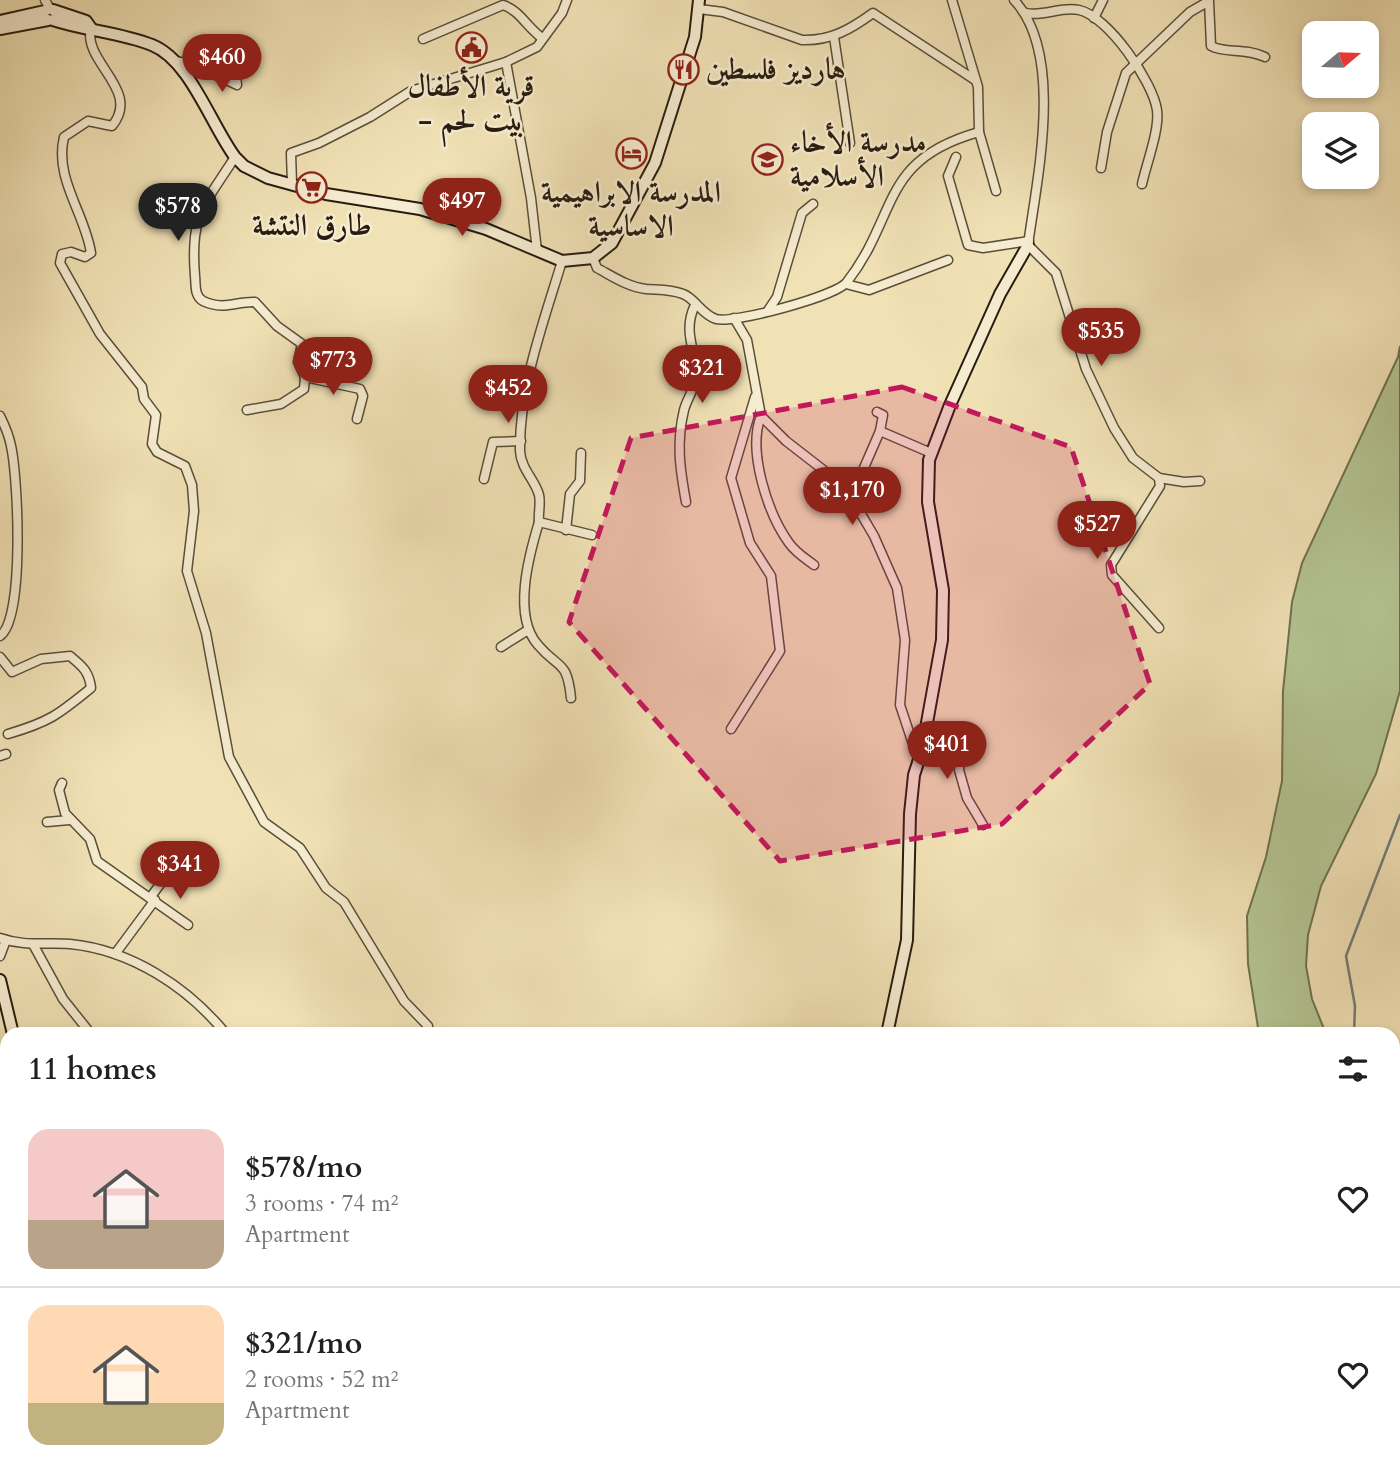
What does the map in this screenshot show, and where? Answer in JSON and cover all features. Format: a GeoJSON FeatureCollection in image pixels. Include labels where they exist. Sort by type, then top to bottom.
{"type":"FeatureCollection","features":[{"type":"Feature","properties":{"kind":"street"},"geometry":{"type":"LineString","coordinates":[[292,184],[291,153],[360,122],[411,91],[506,62],[537,47],[562,13],[567,0]]}},
{"type":"Feature","properties":{"kind":"street"},"geometry":{"type":"LineString","coordinates":[[952,0],[980,96],[979,132],[996,191]]}},
{"type":"Feature","properties":{"kind":"street"},"geometry":{"type":"LineString","coordinates":[[888,1027],[907,940],[910,814],[914,775],[927,727],[942,640],[943,590],[928,502],[931,453],[1000,294],[1029,243],[1044,93],[1033,32],[1026,13],[1014,0]]}},
{"type":"Feature","properties":{"kind":"street"},"geometry":{"type":"LineString","coordinates":[[1094,18],[1103,0]]}},
{"type":"Feature","properties":{"kind":"street"},"geometry":{"type":"LineString","coordinates":[[1101,168],[1126,73],[1190,12],[1209,0],[1211,46],[1220,51],[1250,50],[1265,57]]}},
{"type":"Feature","properties":{"kind":"street"},"geometry":{"type":"LineString","coordinates":[[0,21],[49,12],[86,21],[91,28],[154,45],[175,61],[235,157],[256,172],[326,194],[420,209],[486,229],[562,261],[593,258],[612,243],[655,163],[695,37],[699,4],[802,40],[834,37],[873,13],[975,80]]}},
{"type":"Feature","properties":{"kind":"street"},"geometry":{"type":"LineString","coordinates":[[423,39],[503,5],[513,8],[524,24],[542,38]]}},
{"type":"Feature","properties":{"kind":"street"},"geometry":{"type":"LineString","coordinates":[[1026,13],[1080,9],[1113,34],[1135,63],[1157,110],[1142,184]]}},
{"type":"Feature","properties":{"kind":"street"},"geometry":{"type":"LineString","coordinates":[[0,29],[49,12]]}},
{"type":"Feature","properties":{"kind":"street"},"geometry":{"type":"LineString","coordinates":[[1033,32],[1037,22],[1047,13]]}},
{"type":"Feature","properties":{"kind":"street"},"geometry":{"type":"LineString","coordinates":[[91,28],[89,34],[99,61],[116,85],[119,111],[112,125],[88,121],[77,126],[65,137],[65,181],[81,217],[91,253],[85,257],[66,252],[62,254],[60,263],[100,334],[142,387],[144,399],[156,415],[152,444],[157,452],[185,466],[192,485],[194,522],[187,571],[206,633],[229,757],[264,822],[300,848],[326,888],[344,902],[404,1001],[428,1027]]}},
{"type":"Feature","properties":{"kind":"street"},"geometry":{"type":"LineString","coordinates":[[834,37],[850,143]]}},
{"type":"Feature","properties":{"kind":"street"},"geometry":{"type":"LineString","coordinates":[[175,61],[192,64],[237,85],[235,66],[242,48],[247,57]]}},
{"type":"Feature","properties":{"kind":"street"},"geometry":{"type":"LineString","coordinates":[[506,62],[531,198],[537,251]]}},
{"type":"Feature","properties":{"kind":"street"},"geometry":{"type":"LineString","coordinates":[[593,258],[597,268],[629,285],[686,295],[702,313],[719,320],[751,318],[769,309],[826,295],[846,284],[903,177],[945,143],[979,132]]}},
{"type":"Feature","properties":{"kind":"street"},"geometry":{"type":"LineString","coordinates":[[235,157],[197,216],[192,253],[197,293],[202,300],[228,307],[255,302],[277,326],[302,344],[298,362],[306,377],[303,389],[281,404],[247,410]]}},
{"type":"Feature","properties":{"kind":"street"},"geometry":{"type":"LineString","coordinates":[[956,157],[948,176],[968,245],[983,248],[1029,243]]}},
{"type":"Feature","properties":{"kind":"street"},"geometry":{"type":"LineString","coordinates":[[769,309],[781,285],[802,213],[813,204]]}},
{"type":"Feature","properties":{"kind":"street"},"geometry":{"type":"LineString","coordinates":[[1029,243],[1056,272],[1086,369],[1118,436],[1133,458],[1159,478],[1184,482],[1200,481]]}},
{"type":"Feature","properties":{"kind":"street"},"geometry":{"type":"LineString","coordinates":[[846,284],[856,289],[869,290],[948,260]]}},
{"type":"Feature","properties":{"kind":"street"},"geometry":{"type":"LineString","coordinates":[[562,261],[537,345],[525,404],[520,453],[527,477],[539,495],[538,522],[524,584],[528,630],[538,645],[564,665],[572,698]]}},
{"type":"Feature","properties":{"kind":"street"},"geometry":{"type":"LineString","coordinates":[[687,502],[678,462],[678,435],[686,403],[695,386],[696,373],[690,348],[690,315],[695,305]]}},
{"type":"Feature","properties":{"kind":"street"},"geometry":{"type":"LineString","coordinates":[[734,318],[749,350],[755,397],[761,416],[786,441],[853,493]]}},
{"type":"Feature","properties":{"kind":"street"},"geometry":{"type":"LineString","coordinates":[[306,377],[360,389],[363,396],[357,419]]}},
{"type":"Feature","properties":{"kind":"street"},"geometry":{"type":"LineString","coordinates":[[731,729],[780,651],[771,576],[750,543],[731,478],[755,397]]}},
{"type":"Feature","properties":{"kind":"street"},"geometry":{"type":"LineString","coordinates":[[877,412],[883,415],[880,431],[853,493],[854,502],[880,547],[897,588],[905,640],[900,705],[912,741],[922,750]]}},
{"type":"Feature","properties":{"kind":"street"},"geometry":{"type":"LineString","coordinates":[[0,416],[12,448],[18,543],[11,614],[7,630],[0,636]]}},
{"type":"Feature","properties":{"kind":"street"},"geometry":{"type":"LineString","coordinates":[[761,416],[757,437],[764,490],[788,541],[814,565]]}},
{"type":"Feature","properties":{"kind":"street"},"geometry":{"type":"LineString","coordinates":[[880,431],[931,453]]}},
{"type":"Feature","properties":{"kind":"street"},"geometry":{"type":"LineString","coordinates":[[485,480],[493,442],[521,441]]}},
{"type":"Feature","properties":{"kind":"street"},"geometry":{"type":"LineString","coordinates":[[566,530],[570,494],[580,481],[581,453]]}},
{"type":"Feature","properties":{"kind":"street"},"geometry":{"type":"LineString","coordinates":[[1159,478],[1160,486],[1111,565],[1112,575],[1159,628]]}},
{"type":"Feature","properties":{"kind":"street"},"geometry":{"type":"LineString","coordinates":[[538,522],[592,535]]}},
{"type":"Feature","properties":{"kind":"street"},"geometry":{"type":"LineString","coordinates":[[501,647],[528,630]]}},
{"type":"Feature","properties":{"kind":"street"},"geometry":{"type":"LineString","coordinates":[[1,661],[12,672],[41,659],[70,656],[85,668],[91,688],[45,723],[8,734]]}},
{"type":"Feature","properties":{"kind":"street"},"geometry":{"type":"LineString","coordinates":[[927,727],[950,728],[962,747],[959,770],[967,798],[983,825]]}},
{"type":"Feature","properties":{"kind":"street"},"geometry":{"type":"LineString","coordinates":[[62,783],[60,801],[69,820],[90,839],[97,861],[188,925]]}},
{"type":"Feature","properties":{"kind":"street"},"geometry":{"type":"LineString","coordinates":[[47,822],[69,820]]}},
{"type":"Feature","properties":{"kind":"street"},"geometry":{"type":"LineString","coordinates":[[115,954],[174,865]]}},
{"type":"Feature","properties":{"kind":"street"},"geometry":{"type":"LineString","coordinates":[[0,956],[3,939],[34,946],[69,944],[115,954],[172,983],[201,1006],[220,1027]]}},
{"type":"Feature","properties":{"kind":"street"},"geometry":{"type":"LineString","coordinates":[[34,946],[63,999],[85,1027]]}},
{"type":"Feature","properties":{"kind":"street"},"geometry":{"type":"LineString","coordinates":[[0,980],[11,1027]]}},
{"type":"Feature","properties":{"kind":"highlighted area"},"geometry":{"type":"Polygon","coordinates":[[[902,387],[1071,447],[1150,684],[1002,824],[780,861],[569,622],[631,438],[902,387]]]}},
{"type":"Feature","properties":{"kind":"green space"},"geometry":{"type":"Polygon","coordinates":[[[1400,346],[1400,691],[1376,774],[1321,886],[1308,935],[1306,966],[1312,999],[1323,1027],[1258,1027],[1248,964],[1247,916],[1266,857],[1282,781],[1283,691],[1292,602],[1302,563],[1398,357],[1400,346]]]}},
{"type":"Feature","properties":{"kind":"waterway"},"geometry":{"type":"LineString","coordinates":[[1354,1027],[1355,1006],[1346,956],[1400,815]]}},
{"type":"Feature","properties":{"kind":"place","name":"قرية الأطفال - بيت لحم"},"geometry":{"type":"Point","coordinates":[471,48]}},
{"type":"Feature","properties":{"kind":"place","name":"هارديز فلسطين"},"geometry":{"type":"Point","coordinates":[683,69]}},
{"type":"Feature","properties":{"kind":"place","name":"المدرسة الابراهيمية الاساسية"},"geometry":{"type":"Point","coordinates":[631,154]}},
{"type":"Feature","properties":{"kind":"place","name":"مدرسة الأخاء الأسلامية"},"geometry":{"type":"Point","coordinates":[767,159]}},
{"type":"Feature","properties":{"kind":"place","name":"طارق النتشة"},"geometry":{"type":"Point","coordinates":[312,187]}}]}
